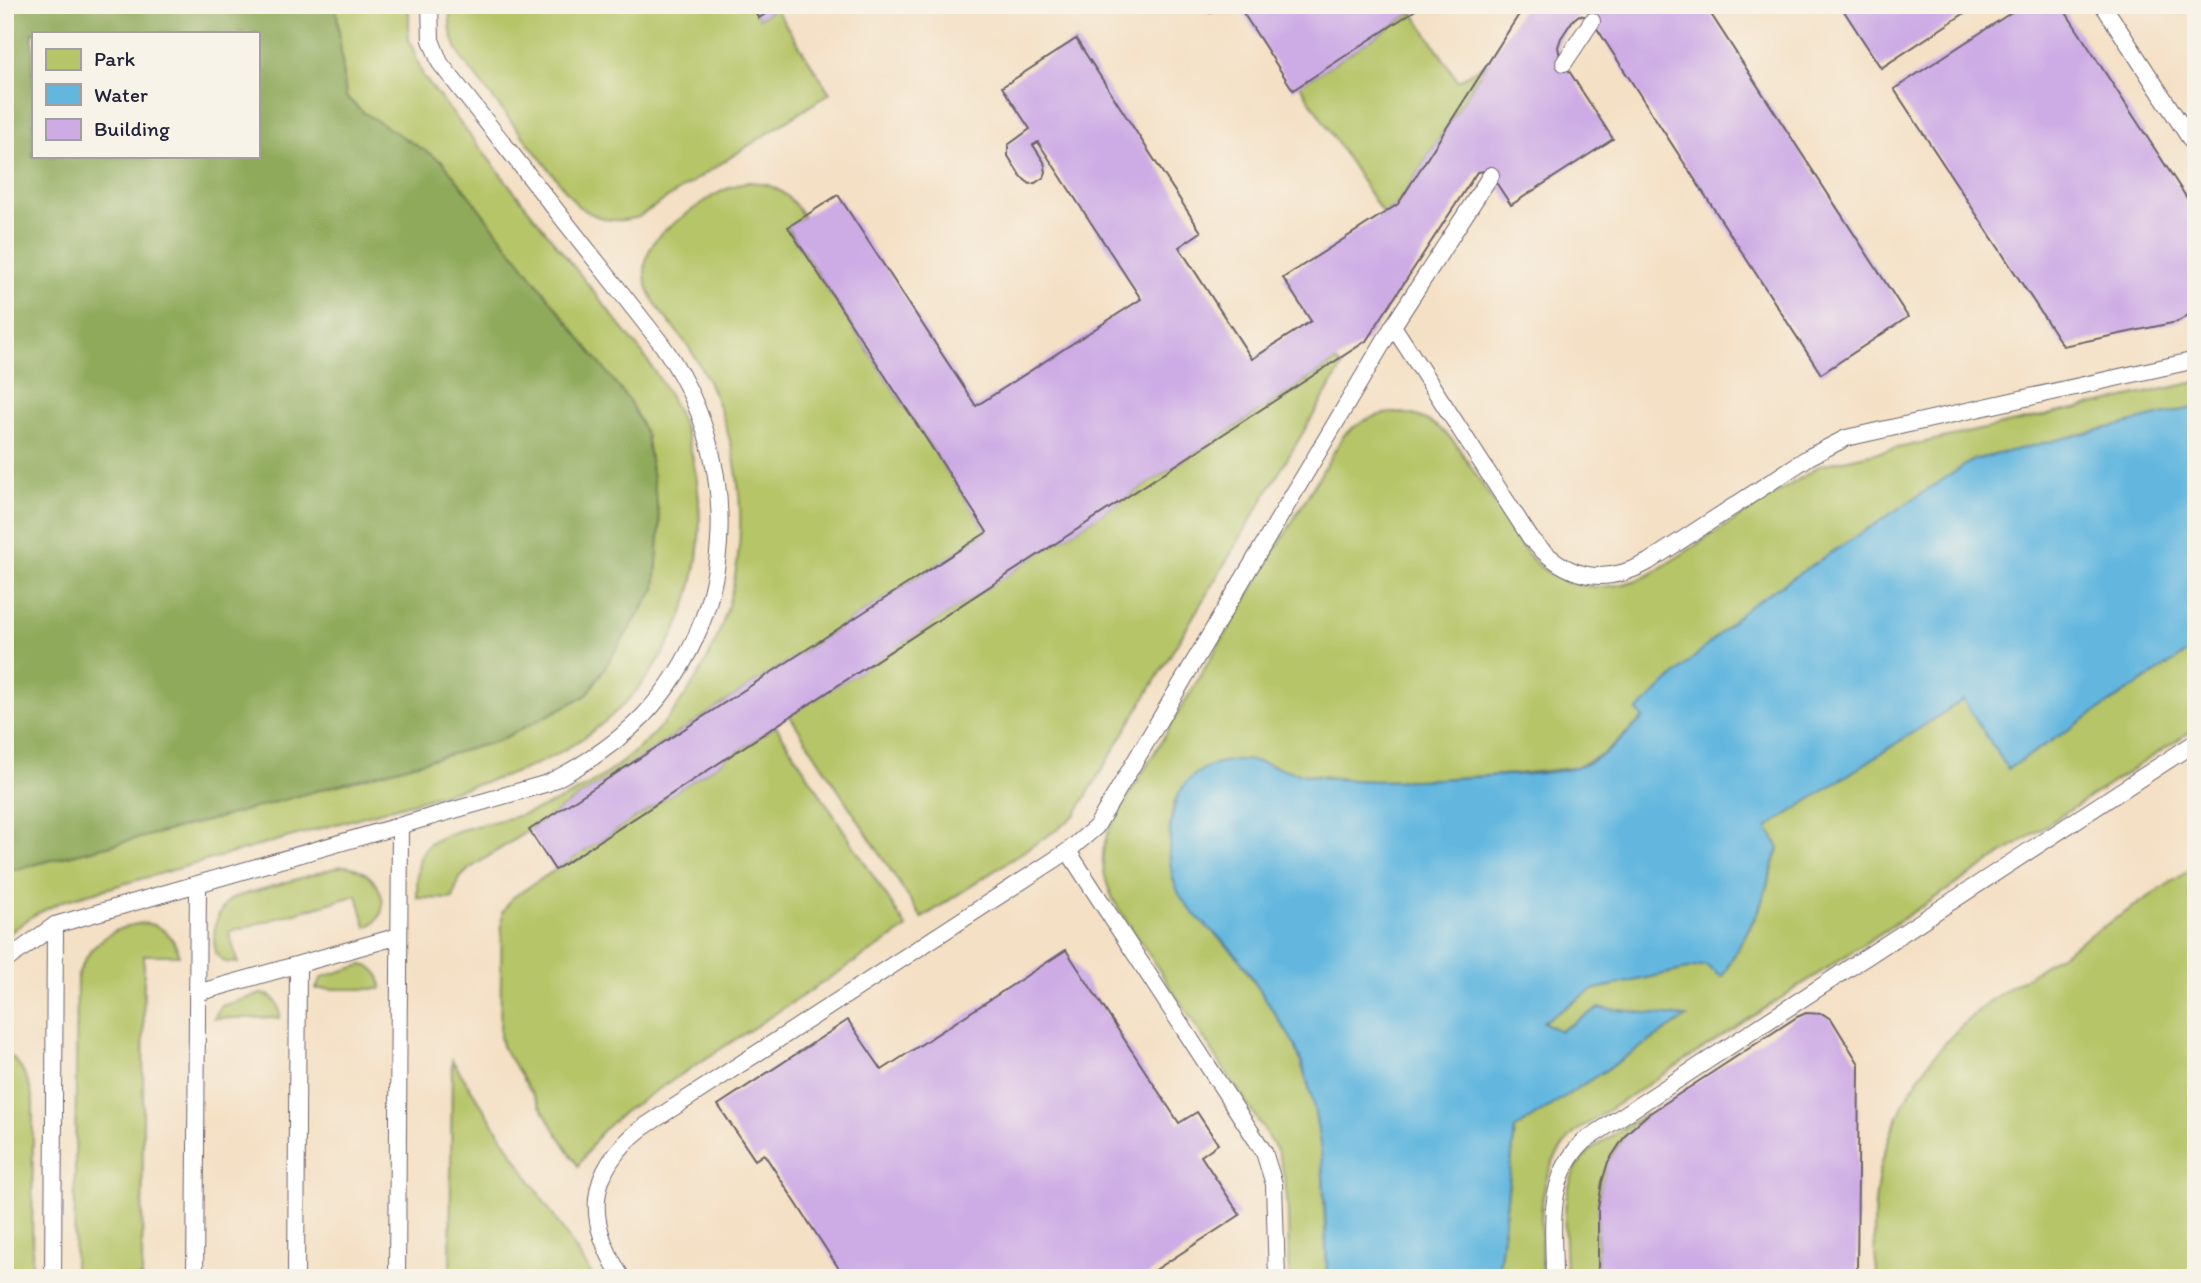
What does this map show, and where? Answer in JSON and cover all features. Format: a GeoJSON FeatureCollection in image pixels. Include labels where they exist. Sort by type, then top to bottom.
{"type":"FeatureCollection","features":[{"type":"Feature","properties":{"kind":"lane"},"geometry":{"type":"LineString","coordinates":[[5,961],[55,925],[548,783],[597,755],[637,722],[670,682],[697,631],[711,592],[720,524],[715,465],[700,412],[687,385],[660,342],[440,63],[431,40],[430,5]]}},
{"type":"Feature","properties":{"kind":"lane"},"geometry":{"type":"LineString","coordinates":[[2103,5],[2196,148]]}},
{"type":"Feature","properties":{"kind":"lane"},"geometry":{"type":"LineString","coordinates":[[1564,64],[1592,21]]}},
{"type":"Feature","properties":{"kind":"lane"},"geometry":{"type":"LineString","coordinates":[[622,1278],[606,1250],[597,1223],[599,1188],[612,1157],[621,1146],[642,1128],[1089,835],[1103,817],[1393,326],[1491,175]]}},
{"type":"Feature","properties":{"kind":"lane"},"geometry":{"type":"LineString","coordinates":[[1393,326],[1531,539],[1559,566],[1571,572],[1598,577],[1634,570],[1809,457],[1846,438],[2196,360]]}},
{"type":"Feature","properties":{"kind":"lane"},"geometry":{"type":"LineString","coordinates":[[1554,1278],[1554,1210],[1558,1182],[1569,1157],[1584,1141],[2196,742]]}},
{"type":"Feature","properties":{"kind":"lane"},"geometry":{"type":"LineString","coordinates":[[397,1278],[400,827]]}},
{"type":"Feature","properties":{"kind":"lane"},"geometry":{"type":"LineString","coordinates":[[1068,851],[1264,1152],[1274,1184],[1277,1278]]}},
{"type":"Feature","properties":{"kind":"lane"},"geometry":{"type":"LineString","coordinates":[[195,1278],[198,885]]}},
{"type":"Feature","properties":{"kind":"lane"},"geometry":{"type":"LineString","coordinates":[[53,1278],[55,925]]}},
{"type":"Feature","properties":{"kind":"lane"},"geometry":{"type":"LineString","coordinates":[[197,993],[399,936]]}},
{"type":"Feature","properties":{"kind":"lane"},"geometry":{"type":"LineString","coordinates":[[296,1278],[299,965]]}},
{"type":"Feature","properties":{"kind":"green space"},"geometry":{"type":"Polygon","coordinates":[[[5,5],[336,5],[346,97],[363,112],[443,162],[630,402],[646,434],[660,524],[655,589],[587,695],[498,741],[218,818],[5,872],[5,5]]]}},
{"type":"Feature","properties":{"kind":"green space"},"geometry":{"type":"Polygon","coordinates":[[[336,5],[409,5],[409,39],[423,76],[643,354],[661,382],[686,433],[698,490],[699,545],[688,596],[668,644],[639,687],[601,725],[556,755],[503,777],[63,901],[34,915],[5,936],[5,872],[218,818],[498,741],[587,695],[655,589],[660,524],[646,434],[363,112],[346,97],[336,5]]]}},
{"type":"Feature","properties":{"kind":"green space"},"geometry":{"type":"Polygon","coordinates":[[[451,5],[751,5],[759,18],[775,8],[830,93],[638,217],[607,219],[578,206],[462,59],[451,33],[451,5]]]}},
{"type":"Feature","properties":{"kind":"green space"},"geometry":{"type":"Polygon","coordinates":[[[1413,12],[1458,81],[1488,62],[1398,204],[1383,214],[1300,85],[1413,12]]]}},
{"type":"Feature","properties":{"kind":"green space"},"geometry":{"type":"Polygon","coordinates":[[[749,182],[767,185],[781,192],[804,217],[788,228],[987,532],[469,869],[458,880],[453,899],[417,898],[419,862],[430,844],[448,834],[521,815],[557,801],[622,762],[651,737],[676,708],[715,643],[736,573],[740,540],[737,475],[731,443],[708,381],[686,343],[653,300],[646,281],[645,267],[651,246],[665,230],[715,195],[749,182]]]}},
{"type":"Feature","properties":{"kind":"green space"},"geometry":{"type":"Polygon","coordinates":[[[1336,361],[1342,367],[1075,815],[1058,829],[922,918],[790,716],[1336,361]]]}},
{"type":"Feature","properties":{"kind":"green space"},"geometry":{"type":"Polygon","coordinates":[[[2196,382],[2196,407],[1973,460],[1637,711],[1643,718],[1602,755],[1573,768],[1378,783],[1288,772],[1260,762],[1236,760],[1217,763],[1198,773],[1174,802],[1169,855],[1173,880],[1188,907],[1238,957],[1295,1045],[1313,1100],[1322,1155],[1327,1278],[1289,1278],[1287,1197],[1277,1150],[1114,901],[1106,881],[1103,853],[1112,824],[1344,435],[1358,424],[1388,413],[1417,416],[1431,423],[1456,444],[1531,558],[1558,578],[1572,583],[1604,587],[1620,585],[1651,574],[1821,465],[2196,382]]]}},
{"type":"Feature","properties":{"kind":"green space"},"geometry":{"type":"Polygon","coordinates":[[[2196,549],[2196,728],[1578,1130],[1563,1146],[1546,1180],[1541,1218],[1542,1278],[1498,1278],[1515,1129],[1686,1018],[1599,1008],[1560,1031],[1543,1022],[1592,990],[1705,965],[1722,977],[1759,910],[1779,848],[1767,827],[2196,549]]]}},
{"type":"Feature","properties":{"kind":"green space"},"geometry":{"type":"Polygon","coordinates":[[[776,726],[907,928],[625,1111],[601,1132],[578,1166],[502,1046],[502,913],[512,898],[776,726]]]}},
{"type":"Feature","properties":{"kind":"green space"},"geometry":{"type":"Polygon","coordinates":[[[342,866],[355,868],[375,882],[383,902],[376,921],[366,927],[357,895],[229,932],[238,963],[225,962],[216,954],[214,938],[218,916],[232,898],[342,866]]]}},
{"type":"Feature","properties":{"kind":"green space"},"geometry":{"type":"Polygon","coordinates":[[[2196,866],[2196,1278],[1878,1278],[1874,1237],[1876,1197],[1883,1158],[1913,1087],[1935,1055],[1962,1025],[1994,998],[2196,866]]]}},
{"type":"Feature","properties":{"kind":"green space"},"geometry":{"type":"Polygon","coordinates":[[[145,923],[167,933],[179,955],[144,955],[142,1278],[74,1278],[77,978],[87,956],[102,940],[121,928],[145,923]]]}},
{"type":"Feature","properties":{"kind":"green space"},"geometry":{"type":"Polygon","coordinates":[[[362,965],[377,973],[381,989],[316,989],[322,977],[362,965]]]}},
{"type":"Feature","properties":{"kind":"green space"},"geometry":{"type":"Polygon","coordinates":[[[261,994],[270,996],[276,1002],[280,1018],[214,1018],[221,1006],[261,994]]]}},
{"type":"Feature","properties":{"kind":"green space"},"geometry":{"type":"Polygon","coordinates":[[[5,1051],[24,1074],[33,1102],[32,1278],[5,1278],[5,1051]]]}},
{"type":"Feature","properties":{"kind":"green space"},"geometry":{"type":"Polygon","coordinates":[[[452,1060],[592,1275],[594,1278],[450,1278],[452,1060]]]}},
{"type":"Feature","properties":{"kind":"green space"},"geometry":{"type":"Polygon","coordinates":[[[1646,1114],[1618,1145],[1604,1176],[1597,1227],[1598,1278],[1566,1278],[1565,1212],[1571,1180],[1578,1165],[1588,1153],[1616,1132],[1646,1114]]]}},
{"type":"Feature","properties":{"kind":"water"},"geometry":{"type":"Polygon","coordinates":[[[2196,407],[2196,647],[2008,769],[1963,700],[1768,827],[1779,848],[1759,910],[1722,977],[1705,965],[1592,990],[1543,1022],[1560,1031],[1599,1008],[1687,1017],[1515,1129],[1498,1278],[1327,1278],[1322,1162],[1313,1104],[1296,1048],[1247,970],[1229,947],[1186,904],[1173,877],[1170,848],[1173,812],[1182,788],[1190,779],[1213,765],[1239,760],[1260,762],[1311,776],[1379,781],[1529,774],[1580,766],[1598,758],[1618,742],[1643,718],[1637,711],[1748,607],[1973,460],[2196,407]]]}},
{"type":"Feature","properties":{"kind":"building"},"geometry":{"type":"Polygon","coordinates":[[[751,5],[779,5],[759,18],[751,5]]]}},
{"type":"Feature","properties":{"kind":"building"},"geometry":{"type":"Polygon","coordinates":[[[1205,5],[1222,5],[1210,13],[1205,5]]]}},
{"type":"Feature","properties":{"kind":"building"},"geometry":{"type":"Polygon","coordinates":[[[1238,5],[1423,5],[1293,90],[1238,5]]]}},
{"type":"Feature","properties":{"kind":"building"},"geometry":{"type":"Polygon","coordinates":[[[1525,5],[1705,5],[1908,317],[1821,374],[1592,21],[1579,15],[1561,38],[1558,47],[1560,57],[1613,139],[1511,205],[1491,175],[1485,171],[1477,172],[1366,341],[555,870],[529,830],[987,532],[788,227],[838,195],[976,406],[1141,299],[1038,142],[1033,145],[1044,162],[1046,172],[1044,177],[1035,183],[1030,184],[1021,177],[1008,156],[1008,145],[1030,129],[1002,87],[1076,39],[1201,232],[1179,247],[1252,359],[1311,321],[1283,278],[1398,204],[1525,5]]]}},
{"type":"Feature","properties":{"kind":"building"},"geometry":{"type":"Polygon","coordinates":[[[1840,5],[1977,5],[1881,68],[1840,5]]]}},
{"type":"Feature","properties":{"kind":"building"},"geometry":{"type":"Polygon","coordinates":[[[2023,5],[2061,5],[2196,212],[2196,310],[2177,322],[2063,346],[1894,89],[2023,5]]]}},
{"type":"Feature","properties":{"kind":"building"},"geometry":{"type":"Polygon","coordinates":[[[1066,950],[1179,1123],[1197,1112],[1218,1144],[1201,1156],[1240,1215],[1143,1278],[845,1278],[764,1154],[755,1160],[718,1105],[848,1020],[882,1070],[1066,950]]]}},
{"type":"Feature","properties":{"kind":"building"},"geometry":{"type":"Polygon","coordinates":[[[1806,1013],[1823,1014],[1832,1020],[1859,1064],[1857,1278],[1598,1278],[1598,1208],[1602,1182],[1608,1162],[1627,1133],[1647,1115],[1806,1013]]]}}]}
